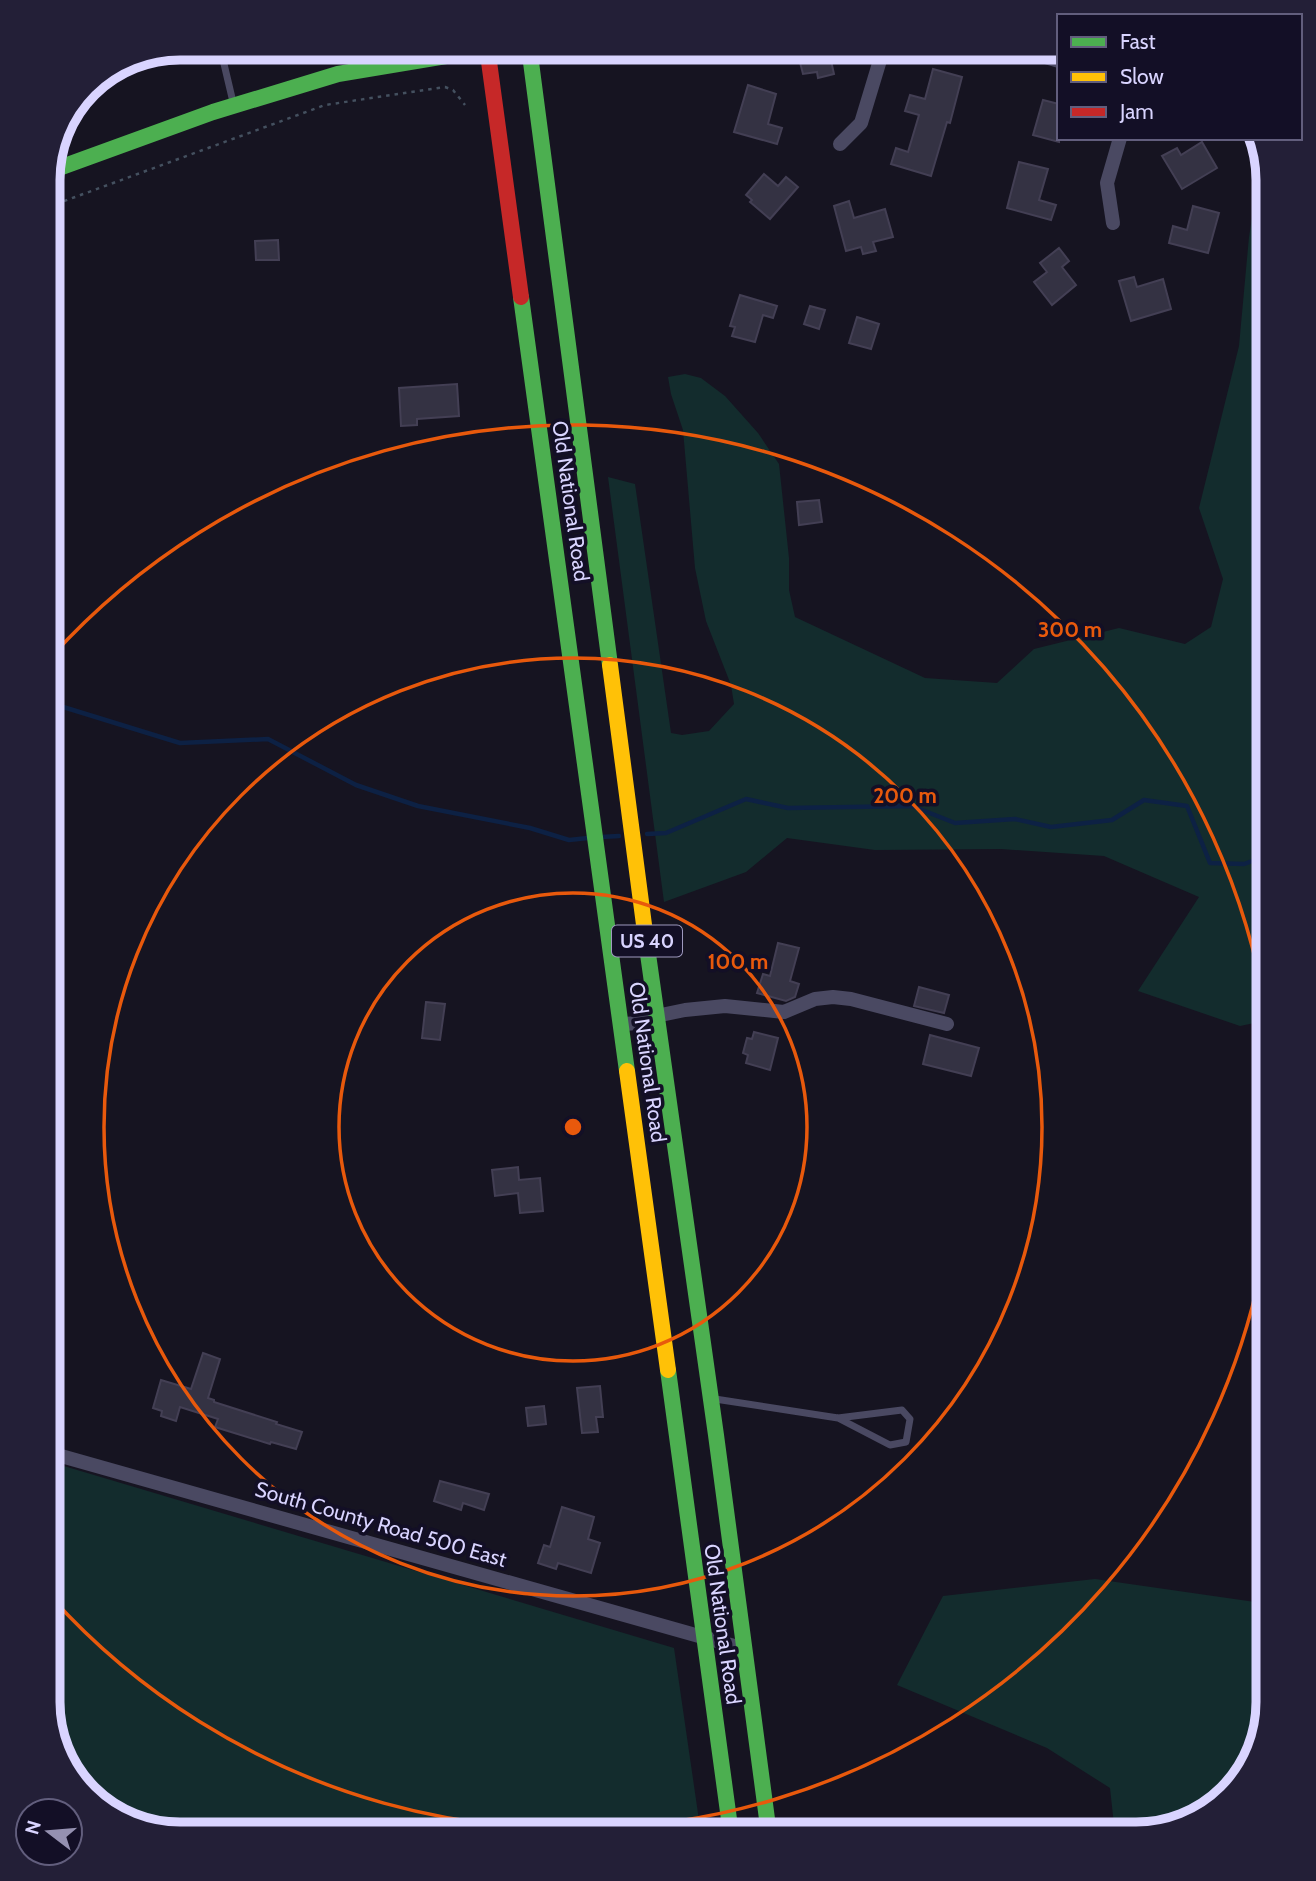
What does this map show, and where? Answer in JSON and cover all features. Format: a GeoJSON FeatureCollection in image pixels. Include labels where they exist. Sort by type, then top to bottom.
{"type":"FeatureCollection","features":[{"type":"Feature","properties":{"kind":"main road"},"geometry":{"type":"LineString","coordinates":[[61,168],[234,106],[338,74],[420,60]]}},
{"type":"Feature","properties":{"kind":"main road","name":"Old National Road"},"geometry":{"type":"LineString","coordinates":[[492,60],[729,1822]]}},
{"type":"Feature","properties":{"kind":"main road","name":"Old National Road"},"geometry":{"type":"LineString","coordinates":[[531,60],[656,1016],[767,1822]]}},
{"type":"Feature","properties":{"kind":"street"},"geometry":{"type":"LineString","coordinates":[[840,144],[861,123],[880,60]]}},
{"type":"Feature","properties":{"kind":"street"},"geometry":{"type":"LineString","coordinates":[[1112,223],[1107,183],[1119,140]]}},
{"type":"Feature","properties":{"kind":"street"},"geometry":{"type":"LineString","coordinates":[[622,1024],[641,1023],[656,1016],[685,1010],[725,1006],[784,1012],[815,999],[833,997],[851,999],[947,1024]]}},
{"type":"Feature","properties":{"kind":"street","name":"South County Road 500 East"},"geometry":{"type":"LineString","coordinates":[[60,1456],[745,1649]]}},
{"type":"Feature","properties":{"kind":"lane"},"geometry":{"type":"LineString","coordinates":[[223,60],[234,106]]}},
{"type":"Feature","properties":{"kind":"lane"},"geometry":{"type":"LineString","coordinates":[[710,1398],[838,1418],[902,1410],[910,1419],[906,1442],[890,1445],[838,1418]]}},
{"type":"Feature","properties":{"kind":"path"},"geometry":{"type":"LineString","coordinates":[[60,203],[325,105],[445,87],[453,90],[465,105]]}},
{"type":"Feature","properties":{"kind":"green space"},"geometry":{"type":"Polygon","coordinates":[[[1256,193],[1256,1023],[1240,1026],[1138,991],[1199,897],[1104,856],[1001,849],[875,850],[787,838],[746,872],[664,902],[608,477],[635,484],[671,733],[682,735],[709,731],[734,704],[731,685],[706,621],[695,568],[683,430],[668,377],[685,374],[701,378],[725,396],[758,433],[779,464],[789,558],[789,590],[795,617],[925,678],[997,683],[1034,649],[1119,628],[1185,644],[1211,627],[1223,579],[1199,508],[1239,346],[1256,193]]]}},
{"type":"Feature","properties":{"kind":"green space"},"geometry":{"type":"Polygon","coordinates":[[[60,1465],[674,1648],[699,1822],[171,1821],[141,1815],[106,1797],[84,1775],[64,1733],[60,1702],[60,1465]]]}},
{"type":"Feature","properties":{"kind":"green space"},"geometry":{"type":"Polygon","coordinates":[[[1095,1579],[1256,1602],[1256,1704],[1248,1744],[1240,1762],[1232,1775],[1210,1797],[1183,1812],[1152,1820],[1114,1822],[1110,1788],[1047,1748],[897,1685],[943,1596],[1095,1579]]]}},
{"type":"Feature","properties":{"kind":"building"},"geometry":{"type":"Polygon","coordinates":[[[799,60],[831,60],[834,74],[818,78],[817,72],[803,74],[799,60]]]}},
{"type":"Feature","properties":{"kind":"building"},"geometry":{"type":"Polygon","coordinates":[[[933,69],[962,77],[950,123],[947,122],[931,176],[891,164],[896,148],[908,152],[919,115],[905,111],[910,95],[925,99],[933,69]]]}},
{"type":"Feature","properties":{"kind":"building"},"geometry":{"type":"Polygon","coordinates":[[[748,85],[776,94],[768,124],[782,128],[777,144],[734,132],[748,85]]]}},
{"type":"Feature","properties":{"kind":"building"},"geometry":{"type":"Polygon","coordinates":[[[1043,100],[1057,104],[1059,142],[1033,135],[1043,100]]]}},
{"type":"Feature","properties":{"kind":"building"},"geometry":{"type":"Polygon","coordinates":[[[1202,142],[1217,168],[1182,189],[1162,156],[1177,148],[1181,155],[1202,142]]]}},
{"type":"Feature","properties":{"kind":"building"},"geometry":{"type":"Polygon","coordinates":[[[1019,162],[1048,169],[1039,200],[1056,205],[1051,220],[1007,208],[1019,162]]]}},
{"type":"Feature","properties":{"kind":"building"},"geometry":{"type":"Polygon","coordinates":[[[764,174],[778,186],[786,177],[798,187],[770,219],[750,202],[752,200],[746,195],[764,174]]]}},
{"type":"Feature","properties":{"kind":"building"},"geometry":{"type":"Polygon","coordinates":[[[849,201],[854,218],[885,209],[893,237],[873,242],[876,251],[863,254],[861,247],[846,251],[834,206],[849,201]]]}},
{"type":"Feature","properties":{"kind":"building"},"geometry":{"type":"Polygon","coordinates":[[[1193,206],[1219,213],[1208,253],[1169,243],[1173,226],[1187,230],[1193,206]]]}},
{"type":"Feature","properties":{"kind":"building"},"geometry":{"type":"Polygon","coordinates":[[[278,240],[279,260],[256,260],[255,241],[278,240]]]}},
{"type":"Feature","properties":{"kind":"building"},"geometry":{"type":"Polygon","coordinates":[[[1059,248],[1069,261],[1062,267],[1076,285],[1052,305],[1034,282],[1047,272],[1040,263],[1059,248]]]}},
{"type":"Feature","properties":{"kind":"building"},"geometry":{"type":"Polygon","coordinates":[[[1134,277],[1137,287],[1163,279],[1171,309],[1131,321],[1119,281],[1134,277]]]}},
{"type":"Feature","properties":{"kind":"building"},"geometry":{"type":"Polygon","coordinates":[[[740,295],[777,306],[773,318],[763,315],[755,342],[732,336],[735,327],[730,326],[740,295]]]}},
{"type":"Feature","properties":{"kind":"building"},"geometry":{"type":"Polygon","coordinates":[[[810,306],[825,310],[819,329],[804,324],[810,306]]]}},
{"type":"Feature","properties":{"kind":"building"},"geometry":{"type":"Polygon","coordinates":[[[857,317],[879,324],[871,349],[849,343],[857,317]]]}},
{"type":"Feature","properties":{"kind":"building"},"geometry":{"type":"Polygon","coordinates":[[[457,384],[459,416],[417,419],[417,425],[401,426],[399,388],[457,384]]]}},
{"type":"Feature","properties":{"kind":"building"},"geometry":{"type":"Polygon","coordinates":[[[819,500],[822,522],[799,525],[797,502],[819,500]]]}},
{"type":"Feature","properties":{"kind":"building"},"geometry":{"type":"Polygon","coordinates":[[[778,943],[799,948],[790,981],[799,984],[795,997],[786,1001],[757,993],[763,974],[770,976],[778,943]]]}},
{"type":"Feature","properties":{"kind":"building"},"geometry":{"type":"Polygon","coordinates":[[[919,987],[949,995],[944,1013],[914,1006],[919,987]]]}},
{"type":"Feature","properties":{"kind":"building"},"geometry":{"type":"Polygon","coordinates":[[[426,1002],[445,1004],[440,1040],[422,1038],[426,1002]]]}},
{"type":"Feature","properties":{"kind":"building"},"geometry":{"type":"Polygon","coordinates":[[[754,1032],[778,1038],[770,1070],[746,1063],[748,1055],[743,1053],[747,1038],[752,1039],[754,1032]]]}},
{"type":"Feature","properties":{"kind":"building"},"geometry":{"type":"Polygon","coordinates":[[[930,1035],[979,1048],[971,1076],[923,1064],[930,1035]]]}},
{"type":"Feature","properties":{"kind":"building"},"geometry":{"type":"Polygon","coordinates":[[[518,1167],[519,1180],[540,1178],[543,1211],[520,1213],[518,1193],[495,1196],[492,1170],[518,1167]]]}},
{"type":"Feature","properties":{"kind":"building"},"geometry":{"type":"Polygon","coordinates":[[[203,1353],[220,1359],[208,1398],[302,1432],[296,1449],[215,1427],[218,1419],[180,1407],[176,1421],[161,1416],[162,1411],[153,1408],[161,1380],[191,1389],[203,1353]]]}},
{"type":"Feature","properties":{"kind":"building"},"geometry":{"type":"Polygon","coordinates":[[[600,1386],[603,1417],[596,1417],[598,1432],[582,1433],[577,1388],[600,1386]]]}},
{"type":"Feature","properties":{"kind":"building"},"geometry":{"type":"Polygon","coordinates":[[[544,1406],[546,1424],[528,1426],[526,1408],[544,1406]]]}},
{"type":"Feature","properties":{"kind":"building"},"geometry":{"type":"Polygon","coordinates":[[[440,1481],[489,1494],[484,1510],[463,1503],[461,1510],[434,1501],[440,1481]]]}},
{"type":"Feature","properties":{"kind":"building"},"geometry":{"type":"Polygon","coordinates":[[[562,1507],[594,1517],[588,1539],[600,1543],[591,1573],[558,1563],[556,1569],[538,1563],[544,1545],[550,1547],[562,1507]]]}},
{"type":"Feature","properties":{"kind":"waterway"},"geometry":{"type":"LineString","coordinates":[[60,706],[180,743],[268,739],[356,785],[418,806],[530,828],[569,840],[588,838]]}},
{"type":"Feature","properties":{"kind":"waterway"},"geometry":{"type":"LineString","coordinates":[[647,834],[666,833],[746,799],[788,808],[912,806],[955,823],[1015,819],[1051,827],[1112,820],[1144,800],[1187,806],[1210,863],[1244,864],[1256,860]]}},
{"type":"Feature","properties":{"kind":"waterway"},"geometry":{"type":"LineString","coordinates":[[601,837],[619,836]]}},
{"type":"Feature","properties":{"kind":"traffic: fast"},"geometry":{"type":"LineString","coordinates":[[61,167],[213,112],[338,74],[422,60]]}},
{"type":"Feature","properties":{"kind":"traffic: fast"},"geometry":{"type":"LineString","coordinates":[[531,60],[610,665]]}},
{"type":"Feature","properties":{"kind":"traffic: fast"},"geometry":{"type":"LineString","coordinates":[[521,297],[627,1071]]}},
{"type":"Feature","properties":{"kind":"traffic: fast"},"geometry":{"type":"LineString","coordinates":[[646,940],[767,1822]]}},
{"type":"Feature","properties":{"kind":"traffic: fast"},"geometry":{"type":"LineString","coordinates":[[668,1370],[729,1822]]}},
{"type":"Feature","properties":{"kind":"traffic: slow"},"geometry":{"type":"LineString","coordinates":[[610,665],[646,940]]}},
{"type":"Feature","properties":{"kind":"traffic: slow"},"geometry":{"type":"LineString","coordinates":[[627,1071],[668,1370]]}},
{"type":"Feature","properties":{"kind":"traffic: jam"},"geometry":{"type":"LineString","coordinates":[[489,60],[521,297]]}}]}
